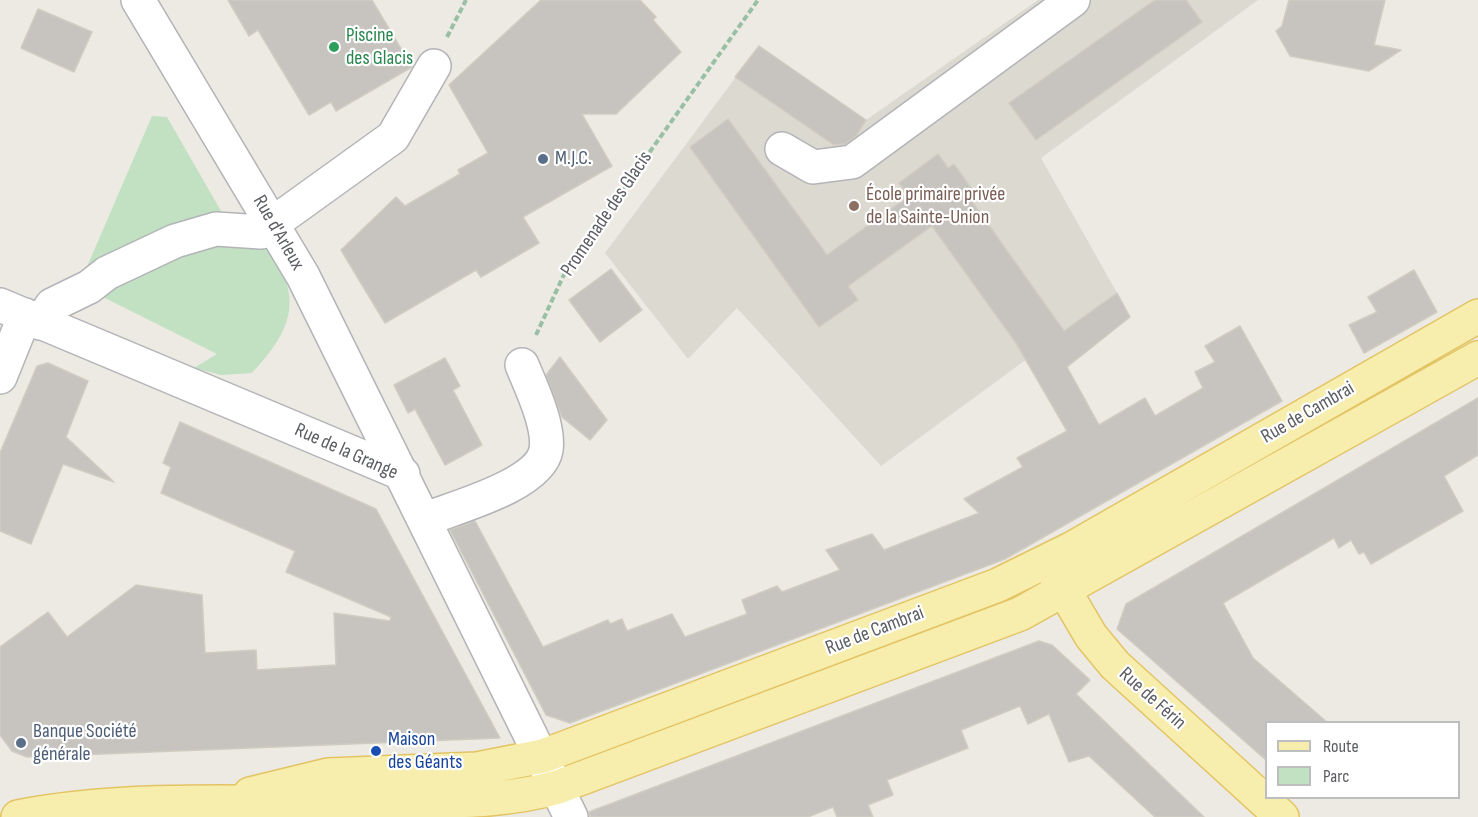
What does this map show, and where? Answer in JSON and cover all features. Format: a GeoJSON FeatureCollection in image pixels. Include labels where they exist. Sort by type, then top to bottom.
{"type":"FeatureCollection","features":[{"type":"Feature","properties":{"kind":"main road","name":"Rue de Cambrai"},"geometry":{"type":"LineString","coordinates":[[221,802],[328,775],[477,769],[543,756],[998,585],[1048,561],[1478,316]]}},
{"type":"Feature","properties":{"kind":"main road","name":"Rue de Cambrai"},"geometry":{"type":"LineString","coordinates":[[18,817],[60,809],[221,802],[357,805],[476,800],[513,797],[558,787],[993,625],[1063,592],[1478,358]]}},
{"type":"Feature","properties":{"kind":"main road","name":"Rue de Férin"},"geometry":{"type":"LineString","coordinates":[[1048,561],[1063,592],[1091,636],[1114,665],[1282,817]]}},
{"type":"Feature","properties":{"kind":"main road","name":"Rue de Cambrai"},"geometry":{"type":"LineString","coordinates":[[0,800],[60,809]]}},
{"type":"Feature","properties":{"kind":"street","name":"Rue d'Arleux"},"geometry":{"type":"LineString","coordinates":[[138,0],[274,222],[403,474]]}},
{"type":"Feature","properties":{"kind":"street"},"geometry":{"type":"LineString","coordinates":[[782,149],[813,167],[852,162],[1073,0]]}},
{"type":"Feature","properties":{"kind":"street"},"geometry":{"type":"LineString","coordinates":[[0,377],[22,314],[52,305],[90,287],[107,273],[175,241],[216,229],[261,232],[393,137],[434,66]]}},
{"type":"Feature","properties":{"kind":"street","name":"Rue de la Grange"},"geometry":{"type":"LineString","coordinates":[[22,314],[403,474],[572,817]]}},
{"type":"Feature","properties":{"kind":"street"},"geometry":{"type":"LineString","coordinates":[[426,519],[510,486],[538,468],[546,449],[541,411],[522,365]]}},
{"type":"Feature","properties":{"kind":"path","name":"Promenade des Glacis"},"geometry":{"type":"LineString","coordinates":[[522,365],[567,268],[758,0]]}},
{"type":"Feature","properties":{"kind":"shaded area","name":"École primaire privée de la Sainte-Union"},"geometry":{"type":"Polygon","coordinates":[[[1038,0],[1258,0],[1041,158],[1117,293],[881,466],[737,308],[688,359],[605,253],[759,46],[866,120],[1038,0]]]}},
{"type":"Feature","properties":{"kind":"green space"},"geometry":{"type":"Polygon","coordinates":[[[152,116],[167,117],[225,218],[258,220],[280,264],[290,299],[288,315],[282,332],[252,373],[221,375],[194,368],[217,354],[99,295],[83,276],[152,116]]]}},
{"type":"Feature","properties":{"kind":"building","name":"Piscine des Glacis"},"geometry":{"type":"Polygon","coordinates":[[[228,0],[372,0],[412,67],[336,111],[331,102],[309,115],[258,30],[249,36],[228,0]]]}},
{"type":"Feature","properties":{"kind":"building","name":"M.J.C."},"geometry":{"type":"Polygon","coordinates":[[[541,0],[640,0],[656,17],[653,20],[681,52],[616,114],[582,114],[612,166],[523,217],[539,243],[481,277],[476,270],[385,323],[341,250],[396,197],[405,206],[460,174],[458,170],[488,153],[449,85],[541,0]]]}},
{"type":"Feature","properties":{"kind":"building"},"geometry":{"type":"Polygon","coordinates":[[[1155,0],[1186,0],[1202,22],[1036,140],[1009,103],[1155,0]]]}},
{"type":"Feature","properties":{"kind":"building"},"geometry":{"type":"Polygon","coordinates":[[[1289,0],[1385,0],[1374,45],[1401,50],[1369,71],[1290,56],[1276,31],[1282,26],[1289,0]]]}},
{"type":"Feature","properties":{"kind":"building"},"geometry":{"type":"Polygon","coordinates":[[[38,9],[92,32],[74,72],[21,48],[38,9]]]}},
{"type":"Feature","properties":{"kind":"building"},"geometry":{"type":"Polygon","coordinates":[[[759,46],[866,120],[856,136],[845,144],[834,145],[735,77],[759,46]]]}},
{"type":"Feature","properties":{"kind":"building"},"geometry":{"type":"Polygon","coordinates":[[[728,119],[827,255],[909,196],[899,183],[938,154],[948,168],[954,164],[977,196],[971,200],[1064,331],[1117,293],[1130,317],[1067,367],[1099,425],[1145,398],[1155,416],[1203,388],[1195,372],[1215,362],[1205,346],[1240,326],[1282,401],[1005,559],[570,723],[546,715],[450,530],[475,521],[543,647],[608,620],[610,624],[622,619],[627,631],[672,614],[685,637],[747,614],[742,600],[777,586],[782,592],[840,570],[826,550],[872,534],[884,550],[979,513],[964,499],[1023,467],[1017,458],[1067,431],[1016,343],[932,226],[848,286],[858,300],[819,327],[690,147],[728,119]]]}},
{"type":"Feature","properties":{"kind":"building"},"geometry":{"type":"Polygon","coordinates":[[[611,269],[642,310],[600,342],[569,300],[611,269]]]}},
{"type":"Feature","properties":{"kind":"building"},"geometry":{"type":"Polygon","coordinates":[[[1414,270],[1437,312],[1364,353],[1349,325],[1377,312],[1368,297],[1414,270]]]}},
{"type":"Feature","properties":{"kind":"building"},"geometry":{"type":"Polygon","coordinates":[[[560,357],[607,420],[590,440],[562,417],[546,375],[560,357]]]}},
{"type":"Feature","properties":{"kind":"building"},"geometry":{"type":"Polygon","coordinates":[[[445,358],[460,386],[453,390],[482,445],[445,465],[415,409],[408,413],[394,385],[445,358]]]}},
{"type":"Feature","properties":{"kind":"building"},"geometry":{"type":"Polygon","coordinates":[[[48,363],[88,381],[66,437],[114,482],[63,464],[31,544],[0,531],[0,453],[37,366],[48,363]]]}},
{"type":"Feature","properties":{"kind":"building"},"geometry":{"type":"Polygon","coordinates":[[[1478,398],[1478,455],[1444,476],[1463,511],[1371,564],[1364,552],[1359,554],[1351,540],[1339,548],[1334,538],[1223,603],[1253,658],[1326,721],[1265,721],[1265,759],[1117,629],[1126,604],[1478,398]]]}},
{"type":"Feature","properties":{"kind":"building"},"geometry":{"type":"Polygon","coordinates":[[[180,422],[376,509],[500,738],[27,757],[12,751],[0,735],[0,647],[48,612],[67,637],[136,585],[202,595],[205,653],[256,650],[257,670],[336,665],[334,613],[390,621],[391,617],[286,572],[295,551],[161,493],[171,467],[163,463],[180,422]]]}},
{"type":"Feature","properties":{"kind":"building"},"geometry":{"type":"Polygon","coordinates":[[[1039,641],[1052,645],[1090,680],[1076,694],[1204,817],[1155,817],[1089,756],[1069,762],[1049,714],[1028,724],[1020,706],[961,730],[968,748],[887,780],[893,795],[868,805],[873,817],[837,817],[833,807],[808,817],[590,817],[589,812],[1039,641]]]}},
{"type":"Feature","properties":{"kind":"place","name":"Piscine des Glacis"},"geometry":{"type":"Point","coordinates":[334,47]}},
{"type":"Feature","properties":{"kind":"place","name":"M.J.C."},"geometry":{"type":"Point","coordinates":[543,159]}},
{"type":"Feature","properties":{"kind":"place","name":"École primaire privée de la Sainte-Union"},"geometry":{"type":"Point","coordinates":[854,206]}},
{"type":"Feature","properties":{"kind":"place","name":"Banque Société générale"},"geometry":{"type":"Point","coordinates":[21,743]}},
{"type":"Feature","properties":{"kind":"place","name":"Maison des Géants"},"geometry":{"type":"Point","coordinates":[376,751]}}]}
